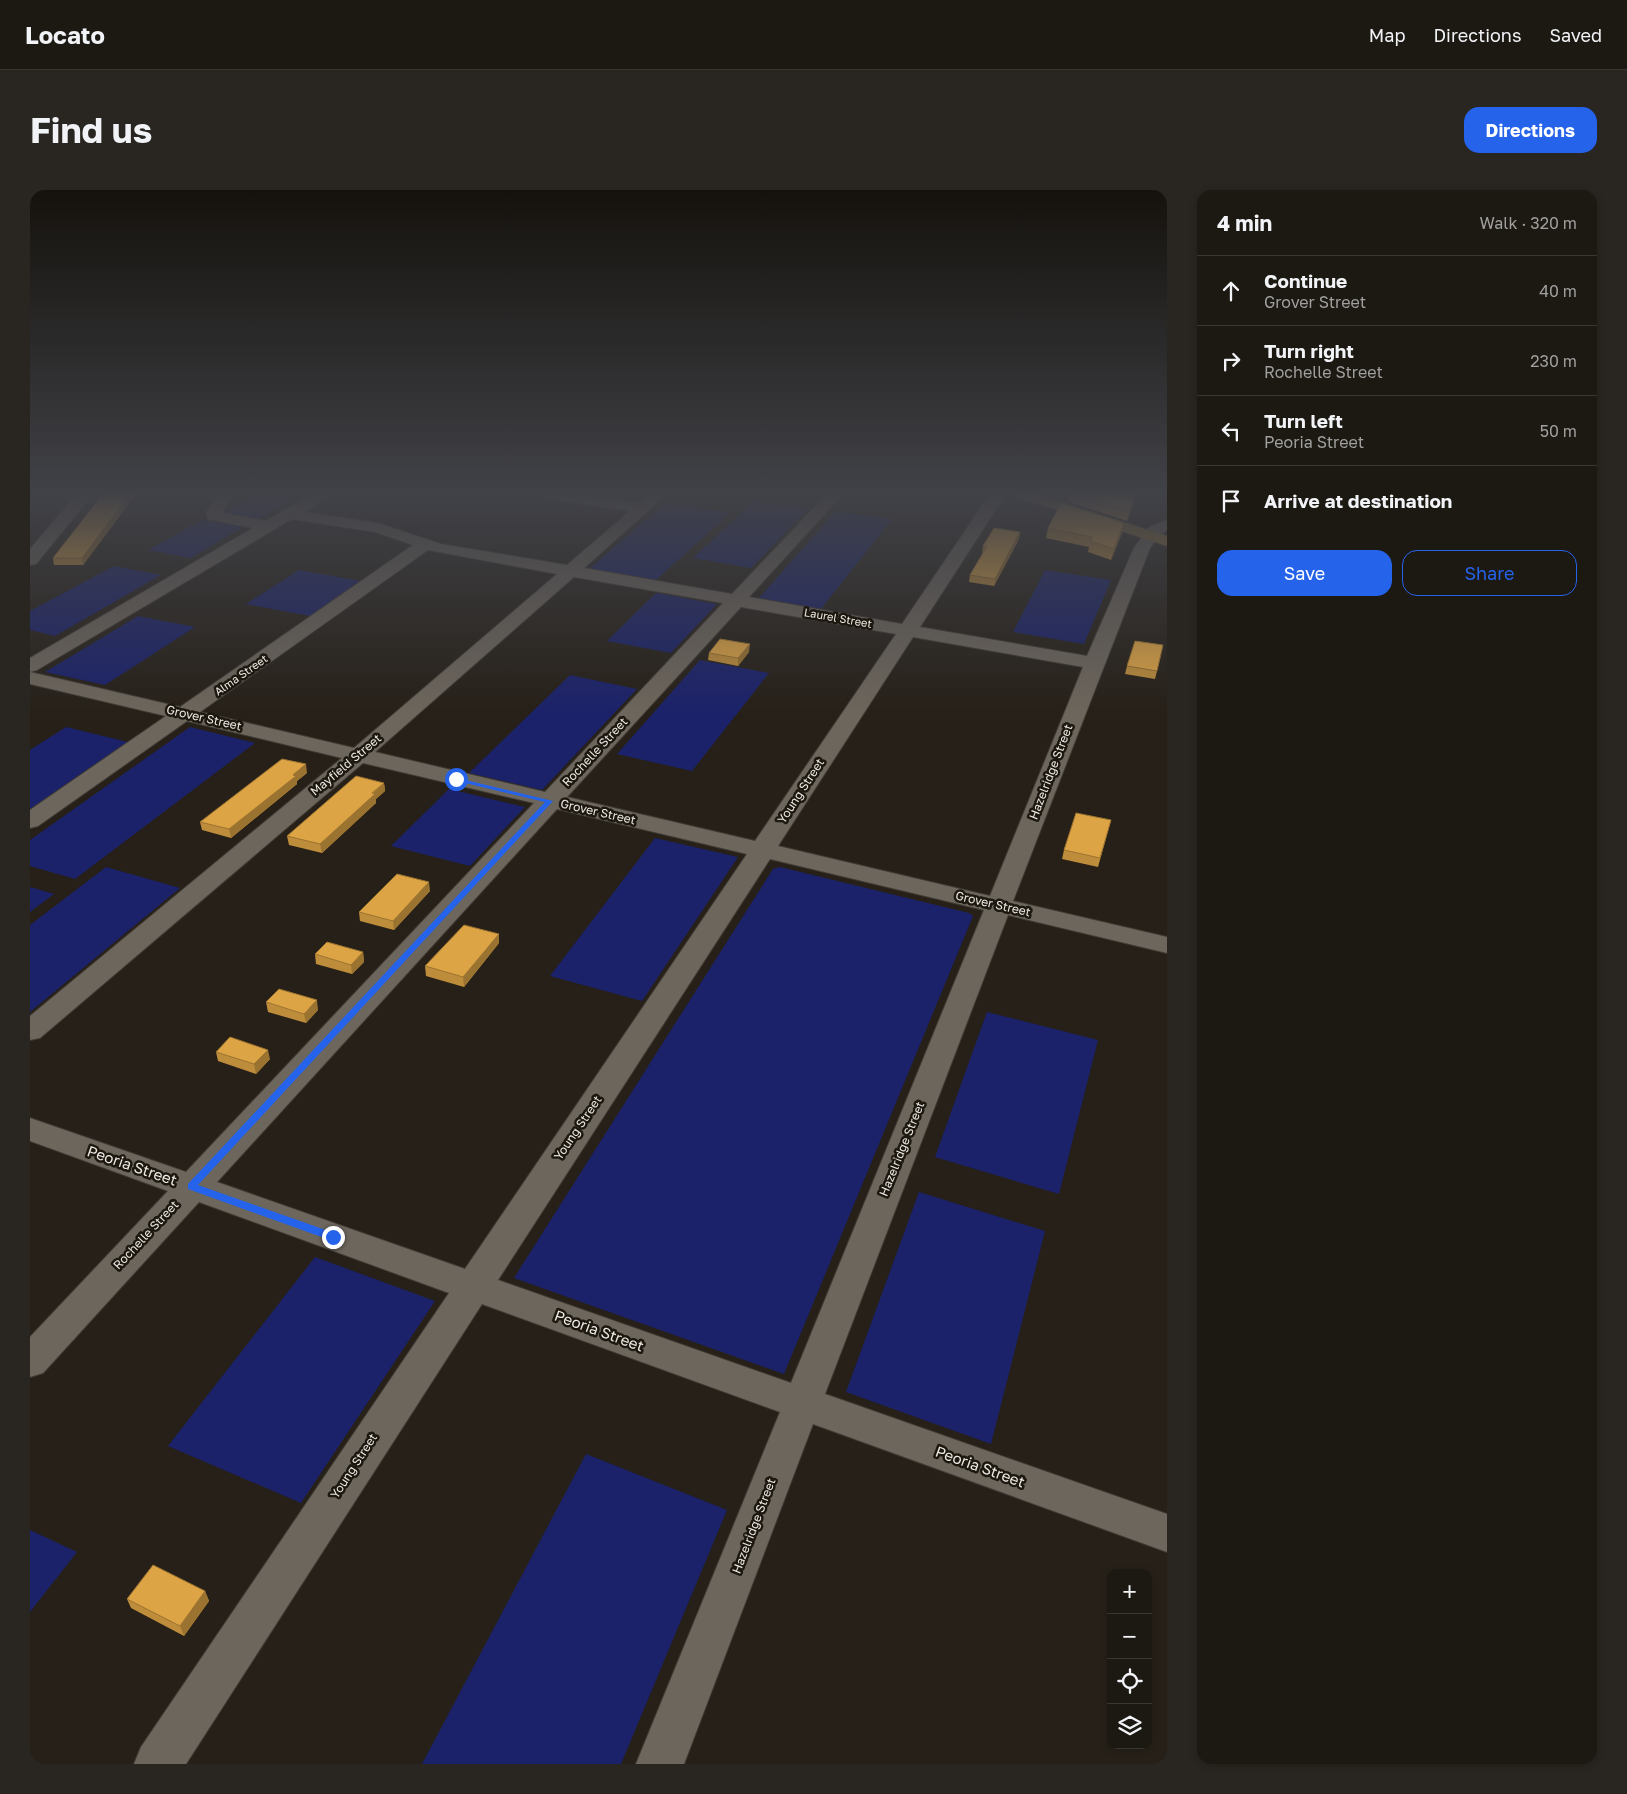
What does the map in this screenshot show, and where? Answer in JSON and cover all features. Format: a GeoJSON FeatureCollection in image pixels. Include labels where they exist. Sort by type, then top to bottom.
{"type":"FeatureCollection","features":[{"type":"Feature","properties":{"kind":"street"},"geometry":{"type":"LineString","coordinates":[[30,666],[198,567]]}},
{"type":"Feature","properties":{"kind":"street","name":"Alma Street"},"geometry":{"type":"LineString","coordinates":[[30,821],[186,714],[393,567]]}},
{"type":"Feature","properties":{"kind":"street","name":"Laurel Street"},"geometry":{"type":"LineString","coordinates":[[551,567],[1094,662]]}},
{"type":"Feature","properties":{"kind":"street","name":"Mayfield Street"},"geometry":{"type":"LineString","coordinates":[[30,1031],[359,755],[574,567]]}},
{"type":"Feature","properties":{"kind":"street","name":"Rochelle Street"},"geometry":{"type":"LineString","coordinates":[[30,1362],[766,567]]}},
{"type":"Feature","properties":{"kind":"street","name":"Young Street"},"geometry":{"type":"LineString","coordinates":[[158,1764],[949,567]]}},
{"type":"Feature","properties":{"kind":"street","name":"Hazelridge Street"},"geometry":{"type":"LineString","coordinates":[[660,1764],[1094,662],[1134,567]]}},
{"type":"Feature","properties":{"kind":"street","name":"Grover Street"},"geometry":{"type":"LineString","coordinates":[[30,678],[1167,945]]}},
{"type":"Feature","properties":{"kind":"street","name":"Peoria Street"},"geometry":{"type":"LineString","coordinates":[[30,1129],[1167,1533]]}},
{"type":"Feature","properties":{"kind":"shaded area"},"geometry":{"type":"Polygon","coordinates":[[[111,567],[122,567],[161,575],[55,636],[30,630],[30,611],[111,567]]]}},
{"type":"Feature","properties":{"kind":"shaded area"},"geometry":{"type":"Polygon","coordinates":[[[591,567],[670,567],[656,580],[589,569],[591,567]]]}},
{"type":"Feature","properties":{"kind":"shaded area"},"geometry":{"type":"Polygon","coordinates":[[[786,567],[854,567],[821,609],[759,598],[786,567]]]}},
{"type":"Feature","properties":{"kind":"shaded area"},"geometry":{"type":"Polygon","coordinates":[[[299,570],[361,581],[310,616],[246,604],[299,570]]]}},
{"type":"Feature","properties":{"kind":"shaded area"},"geometry":{"type":"Polygon","coordinates":[[[1045,570],[1111,580],[1084,644],[1013,632],[1045,570]]]}},
{"type":"Feature","properties":{"kind":"shaded area"},"geometry":{"type":"Polygon","coordinates":[[[656,593],[717,604],[671,653],[607,641],[656,593]]]}},
{"type":"Feature","properties":{"kind":"shaded area"},"geometry":{"type":"Polygon","coordinates":[[[138,616],[195,627],[105,685],[45,672],[138,616]]]}},
{"type":"Feature","properties":{"kind":"shaded area"},"geometry":{"type":"Polygon","coordinates":[[[700,660],[769,673],[692,771],[617,754],[700,660]]]}},
{"type":"Feature","properties":{"kind":"shaded area"},"geometry":{"type":"Polygon","coordinates":[[[570,675],[637,689],[542,790],[469,773],[570,675]]]}},
{"type":"Feature","properties":{"kind":"shaded area"},"geometry":{"type":"Polygon","coordinates":[[[66,727],[128,742],[30,809],[30,750],[66,727]]]}},
{"type":"Feature","properties":{"kind":"shaded area"},"geometry":{"type":"Polygon","coordinates":[[[190,727],[255,743],[75,879],[30,866],[30,840],[190,727]]]}},
{"type":"Feature","properties":{"kind":"shaded area"},"geometry":{"type":"Polygon","coordinates":[[[449,789],[525,807],[470,866],[391,846],[449,789]]]}},
{"type":"Feature","properties":{"kind":"shaded area"},"geometry":{"type":"Polygon","coordinates":[[[655,838],[738,857],[642,1001],[550,976],[655,838]]]}},
{"type":"Feature","properties":{"kind":"shaded area"},"geometry":{"type":"Polygon","coordinates":[[[106,867],[180,888],[30,1012],[30,925],[106,867]]]}},
{"type":"Feature","properties":{"kind":"shaded area"},"geometry":{"type":"Polygon","coordinates":[[[780,867],[969,913],[973,916],[784,1374],[514,1278],[773,869],[780,867]]]}},
{"type":"Feature","properties":{"kind":"shaded area"},"geometry":{"type":"Polygon","coordinates":[[[30,887],[54,894],[30,912],[30,887]]]}},
{"type":"Feature","properties":{"kind":"shaded area"},"geometry":{"type":"Polygon","coordinates":[[[987,1012],[1098,1040],[1059,1194],[935,1157],[987,1012]]]}},
{"type":"Feature","properties":{"kind":"shaded area"},"geometry":{"type":"Polygon","coordinates":[[[919,1192],[1045,1231],[991,1444],[846,1392],[919,1192]]]}},
{"type":"Feature","properties":{"kind":"shaded area"},"geometry":{"type":"Polygon","coordinates":[[[315,1257],[435,1301],[301,1503],[168,1446],[315,1257]]]}},
{"type":"Feature","properties":{"kind":"shaded area"},"geometry":{"type":"Polygon","coordinates":[[[586,1454],[727,1510],[621,1764],[422,1764],[586,1454]]]}},
{"type":"Feature","properties":{"kind":"shaded area"},"geometry":{"type":"Polygon","coordinates":[[[30,1530],[77,1552],[30,1612],[30,1530]]]}},
{"type":"Feature","properties":{"kind":"building"},"geometry":{"type":"Polygon","coordinates":[[[974,567],[1001,567],[995,579],[970,575],[974,567]]]}},
{"type":"Feature","properties":{"kind":"building"},"geometry":{"type":"Polygon","coordinates":[[[720,639],[750,644],[738,658],[709,653],[720,639]]]}},
{"type":"Feature","properties":{"kind":"building"},"geometry":{"type":"Polygon","coordinates":[[[1135,641],[1163,645],[1157,671],[1127,666],[1135,641]]]}},
{"type":"Feature","properties":{"kind":"building"},"geometry":{"type":"Polygon","coordinates":[[[282,759],[306,764],[293,775],[296,776],[229,829],[200,822],[282,759]]]}},
{"type":"Feature","properties":{"kind":"building"},"geometry":{"type":"Polygon","coordinates":[[[356,776],[384,783],[372,793],[375,794],[320,844],[287,836],[356,776]]]}},
{"type":"Feature","properties":{"kind":"building"},"geometry":{"type":"Polygon","coordinates":[[[1076,813],[1111,820],[1100,858],[1064,850],[1076,813]]]}},
{"type":"Feature","properties":{"kind":"building"},"geometry":{"type":"Polygon","coordinates":[[[397,874],[429,882],[393,921],[359,912],[397,874]]]}},
{"type":"Feature","properties":{"kind":"building"},"geometry":{"type":"Polygon","coordinates":[[[464,925],[499,934],[463,977],[425,966],[464,925]]]}},
{"type":"Feature","properties":{"kind":"building"},"geometry":{"type":"Polygon","coordinates":[[[327,942],[363,952],[351,965],[315,954],[327,942]]]}},
{"type":"Feature","properties":{"kind":"building"},"geometry":{"type":"Polygon","coordinates":[[[279,989],[317,1000],[304,1014],[266,1002],[279,989]]]}},
{"type":"Feature","properties":{"kind":"building"},"geometry":{"type":"Polygon","coordinates":[[[230,1037],[268,1050],[254,1064],[216,1052],[230,1037]]]}},
{"type":"Feature","properties":{"kind":"building"},"geometry":{"type":"Polygon","coordinates":[[[153,1565],[205,1591],[180,1626],[127,1599],[153,1565]]]}},
{"type":"Feature","properties":{"kind":"route"},"geometry":{"type":"LineString","coordinates":[[333,1237],[192,1187],[550,801],[456,779]]}}]}
